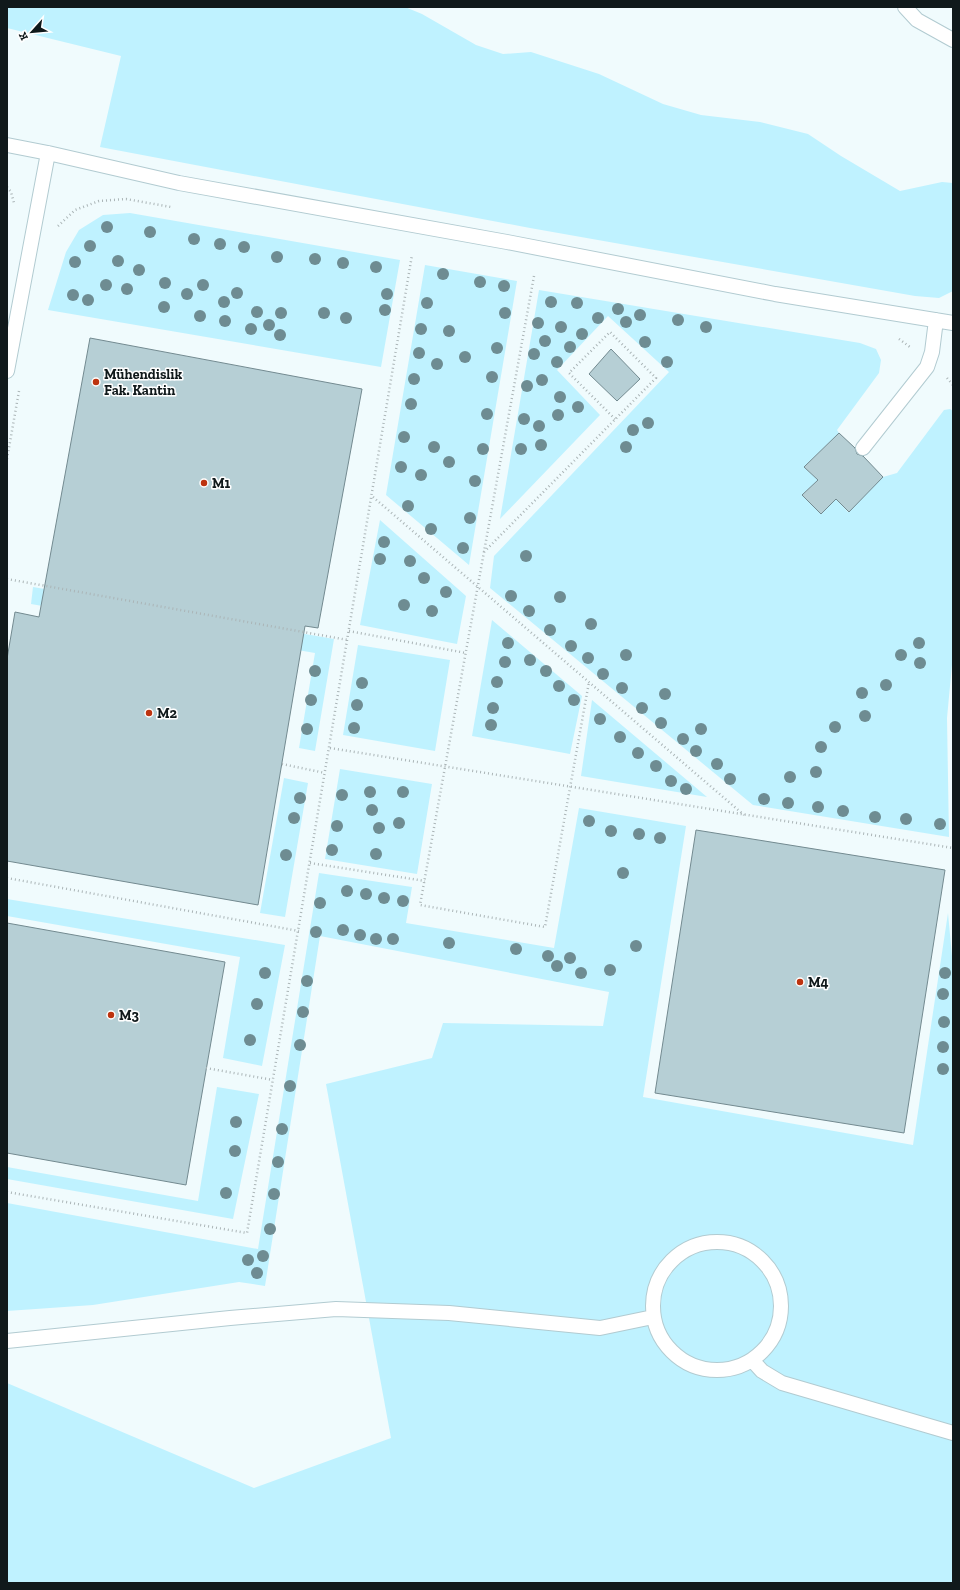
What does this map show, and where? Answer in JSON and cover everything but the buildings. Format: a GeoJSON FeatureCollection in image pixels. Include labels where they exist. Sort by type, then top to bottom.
{"type":"FeatureCollection","features":[{"type":"Feature","properties":{"kind":"lane"},"geometry":{"type":"LineString","coordinates":[[905,7],[917,20],[953,40]]}},
{"type":"Feature","properties":{"kind":"lane"},"geometry":{"type":"LineString","coordinates":[[7,145],[179,183],[514,244],[775,294],[953,323]]}},
{"type":"Feature","properties":{"kind":"lane"},"geometry":{"type":"LineString","coordinates":[[7,371],[48,153]]}},
{"type":"Feature","properties":{"kind":"lane"},"geometry":{"type":"LineString","coordinates":[[863,448],[927,367],[932,352],[936,320]]}},
{"type":"Feature","properties":{"kind":"lane"},"geometry":{"type":"LineString","coordinates":[[713,1241],[734,1244],[753,1253],[768,1268],[778,1286],[781,1306],[778,1327],[767,1346],[752,1360],[733,1368],[712,1370],[692,1366],[674,1354],[660,1338],[653,1317],[653,1295],[660,1275],[674,1258],[692,1246],[713,1241]]}},
{"type":"Feature","properties":{"kind":"lane"},"geometry":{"type":"LineString","coordinates":[[7,1341],[230,1318],[336,1309],[448,1313],[600,1328],[653,1317]]}},
{"type":"Feature","properties":{"kind":"lane"},"geometry":{"type":"LineString","coordinates":[[752,1360],[762,1371],[782,1383],[953,1433]]}},
{"type":"Feature","properties":{"kind":"path"},"geometry":{"type":"LineString","coordinates":[[54,230],[75,210],[99,201],[126,199],[173,207]]}},
{"type":"Feature","properties":{"kind":"path"},"geometry":{"type":"LineString","coordinates":[[7,1192],[247,1233],[412,255]]}},
{"type":"Feature","properties":{"kind":"path"},"geometry":{"type":"LineString","coordinates":[[534,276],[420,904],[545,927],[589,682]]}},
{"type":"Feature","properties":{"kind":"path"},"geometry":{"type":"LineString","coordinates":[[484,552],[656,378],[610,332],[569,373],[615,419]]}},
{"type":"Feature","properties":{"kind":"path"},"geometry":{"type":"LineString","coordinates":[[7,459],[20,390]]}},
{"type":"Feature","properties":{"kind":"path"},"geometry":{"type":"LineString","coordinates":[[372,497],[744,815]]}},
{"type":"Feature","properties":{"kind":"path"},"geometry":{"type":"LineString","coordinates":[[7,579],[348,640]]}},
{"type":"Feature","properties":{"kind":"path"},"geometry":{"type":"LineString","coordinates":[[349,631],[466,653]]}},
{"type":"Feature","properties":{"kind":"path"},"geometry":{"type":"LineString","coordinates":[[330,748],[953,848]]}},
{"type":"Feature","properties":{"kind":"path"},"geometry":{"type":"LineString","coordinates":[[282,764],[325,773]]}},
{"type":"Feature","properties":{"kind":"path"},"geometry":{"type":"LineString","coordinates":[[310,863],[425,881]]}},
{"type":"Feature","properties":{"kind":"path"},"geometry":{"type":"LineString","coordinates":[[7,878],[298,931]]}},
{"type":"Feature","properties":{"kind":"path"},"geometry":{"type":"LineString","coordinates":[[206,1068],[273,1080]]}},
{"type":"Feature","properties":{"kind":"shaded area"},"geometry":{"type":"Polygon","coordinates":[[[7,7],[405,7],[422,14],[476,45],[503,54],[531,52],[599,74],[663,104],[701,115],[760,122],[808,134],[841,156],[900,191],[942,182],[953,183],[953,291],[939,298],[915,296],[530,228],[100,147],[121,56],[7,28],[7,7]]]}},
{"type":"Feature","properties":{"kind":"shaded area"},"geometry":{"type":"Polygon","coordinates":[[[130,213],[400,260],[381,367],[48,310],[66,252],[79,230],[103,215],[130,213]]]}},
{"type":"Feature","properties":{"kind":"shaded area"},"geometry":{"type":"Polygon","coordinates":[[[425,265],[517,281],[469,565],[386,495],[425,265]]]}},
{"type":"Feature","properties":{"kind":"shaded area"},"geometry":{"type":"Polygon","coordinates":[[[539,290],[860,343],[876,349],[881,360],[879,373],[837,430],[839,433],[804,467],[818,480],[802,495],[836,499],[848,512],[883,477],[897,473],[944,410],[950,409],[953,411],[953,654],[947,718],[949,837],[753,805],[490,588],[494,556],[669,372],[608,316],[557,370],[600,415],[500,519],[539,290]]]}},
{"type":"Feature","properties":{"kind":"shaded area"},"geometry":{"type":"Polygon","coordinates":[[[380,520],[466,596],[457,644],[360,625],[380,520]]]}},
{"type":"Feature","properties":{"kind":"shaded area"},"geometry":{"type":"Polygon","coordinates":[[[33,587],[334,639],[315,751],[299,748],[315,653],[31,604],[33,587]]]}},
{"type":"Feature","properties":{"kind":"shaded area"},"geometry":{"type":"Polygon","coordinates":[[[492,620],[582,696],[570,754],[472,736],[492,620]]]}},
{"type":"Feature","properties":{"kind":"shaded area"},"geometry":{"type":"Polygon","coordinates":[[[358,645],[450,660],[435,751],[343,735],[358,645]]]}},
{"type":"Feature","properties":{"kind":"shaded area"},"geometry":{"type":"Polygon","coordinates":[[[592,700],[707,797],[581,776],[592,700]]]}},
{"type":"Feature","properties":{"kind":"shaded area"},"geometry":{"type":"Polygon","coordinates":[[[340,769],[432,784],[417,874],[325,859],[340,769]]]}},
{"type":"Feature","properties":{"kind":"shaded area"},"geometry":{"type":"Polygon","coordinates":[[[284,778],[308,783],[285,917],[260,913],[284,778]]]}},
{"type":"Feature","properties":{"kind":"shaded area"},"geometry":{"type":"Polygon","coordinates":[[[579,808],[686,826],[643,1097],[913,1145],[948,913],[953,967],[953,1583],[7,1583],[7,1383],[254,1488],[391,1438],[326,1084],[432,1058],[443,1023],[603,1026],[609,992],[320,936],[265,1286],[239,1282],[93,1305],[7,1311],[7,1203],[258,1249],[319,873],[412,887],[406,923],[554,948],[579,808]]]}},
{"type":"Feature","properties":{"kind":"shaded area"},"geometry":{"type":"Polygon","coordinates":[[[7,899],[285,945],[262,1066],[223,1058],[240,957],[7,916],[7,899]]]}},
{"type":"Feature","properties":{"kind":"shaded area"},"geometry":{"type":"Polygon","coordinates":[[[217,1087],[259,1094],[233,1219],[7,1179],[7,1167],[198,1201],[217,1087]]]}},
{"type":"Feature","properties":{"kind":"place","name":"Mühendislik Fak. Kantin"},"geometry":{"type":"Point","coordinates":[96,382]}},
{"type":"Feature","properties":{"kind":"place","name":"M1"},"geometry":{"type":"Point","coordinates":[204,483]}},
{"type":"Feature","properties":{"kind":"place","name":"M2"},"geometry":{"type":"Point","coordinates":[149,713]}},
{"type":"Feature","properties":{"kind":"place","name":"M4"},"geometry":{"type":"Point","coordinates":[800,982]}},
{"type":"Feature","properties":{"kind":"place","name":"M3"},"geometry":{"type":"Point","coordinates":[111,1015]}}]}
